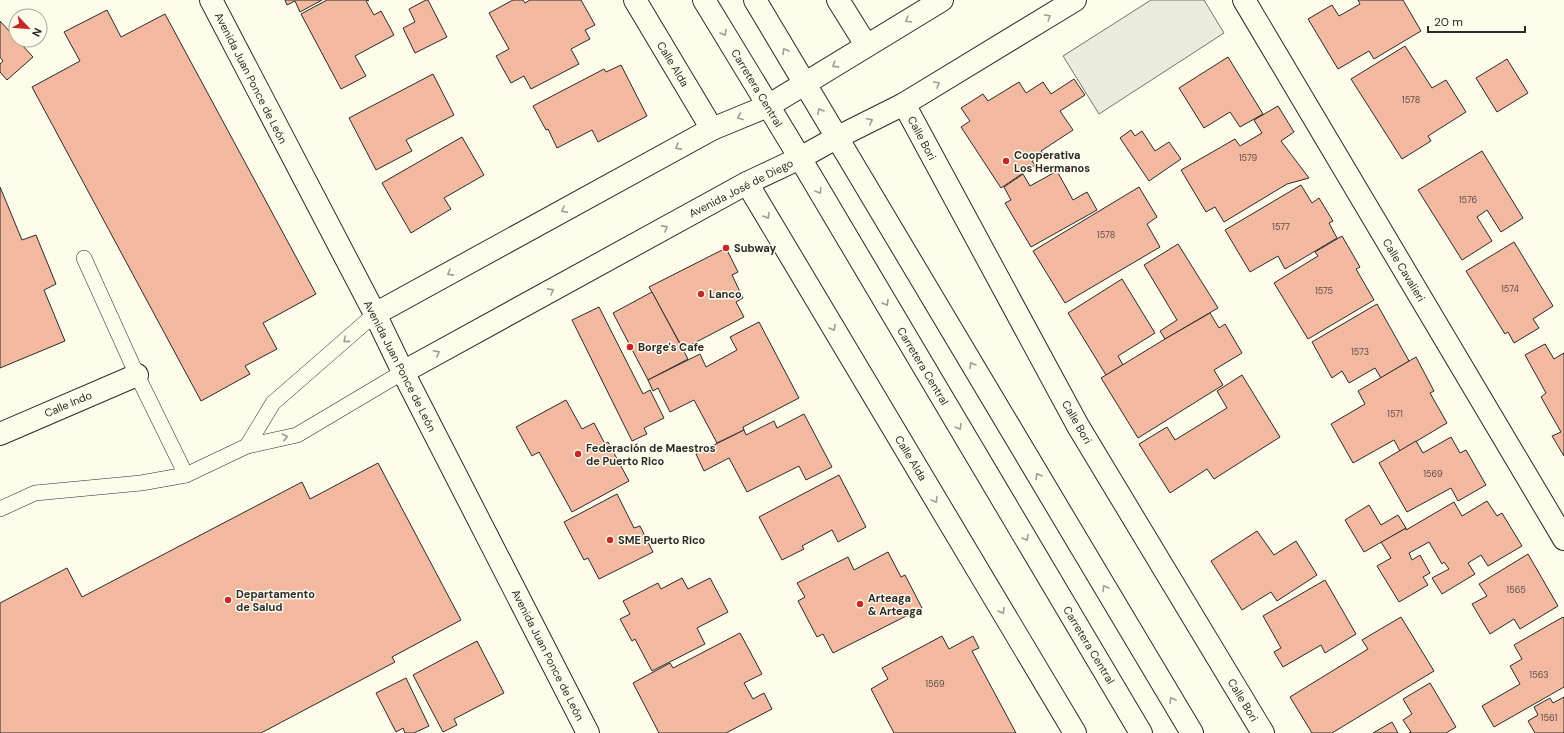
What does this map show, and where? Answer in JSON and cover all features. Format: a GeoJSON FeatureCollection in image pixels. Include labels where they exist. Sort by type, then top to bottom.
{"type":"FeatureCollection","features":[{"type":"Feature","properties":{"kind":"main road","name":"Avenida Juan Ponce de León"},"geometry":{"type":"LineString","coordinates":[[211,0],[375,314],[403,372],[588,733]]}},
{"type":"Feature","properties":{"kind":"main road","name":"Calle Alda"},"geometry":{"type":"LineString","coordinates":[[635,0],[712,129]]}},
{"type":"Feature","properties":{"kind":"main road","name":"Carretera Central"},"geometry":{"type":"LineString","coordinates":[[704,0],[800,158],[1142,733]]}},
{"type":"Feature","properties":{"kind":"main road"},"geometry":{"type":"LineString","coordinates":[[754,0],[1192,733]]}},
{"type":"Feature","properties":{"kind":"main road"},"geometry":{"type":"LineString","coordinates":[[838,0],[866,45]]}},
{"type":"Feature","properties":{"kind":"main road"},"geometry":{"type":"LineString","coordinates":[[375,314],[712,129],[768,106],[805,85],[866,45],[942,0]]}},
{"type":"Feature","properties":{"kind":"main road","name":"Avenida José de Diego"},"geometry":{"type":"LineString","coordinates":[[403,372],[747,183],[800,158],[904,104],[1076,0]]}},
{"type":"Feature","properties":{"kind":"main road","name":"Calle Cavalieri"},"geometry":{"type":"LineString","coordinates":[[1244,0],[1564,539]]}},
{"type":"Feature","properties":{"kind":"main road","name":"Calle Bori"},"geometry":{"type":"LineString","coordinates":[[904,104],[1078,426],[1263,733]]}},
{"type":"Feature","properties":{"kind":"main road","name":"Calle Alda"},"geometry":{"type":"LineString","coordinates":[[747,183],[1074,733]]}},
{"type":"Feature","properties":{"kind":"main road","name":"Calle Indo"},"geometry":{"type":"LineString","coordinates":[[0,434],[137,375]]}},
{"type":"Feature","properties":{"kind":"lane"},"geometry":{"type":"LineString","coordinates":[[84,258],[137,375],[186,475]]}},
{"type":"Feature","properties":{"kind":"lane"},"geometry":{"type":"LineString","coordinates":[[247,446],[273,403],[375,314]]}},
{"type":"Feature","properties":{"kind":"lane"},"geometry":{"type":"LineString","coordinates":[[0,509],[35,493],[141,483],[186,475],[247,446],[297,435],[403,372]]}},
{"type":"Feature","properties":{"kind":"shaded area"},"geometry":{"type":"Polygon","coordinates":[[[1151,0],[1204,0],[1224,33],[1099,114],[1063,56],[1151,0]]]}},
{"type":"Feature","properties":{"kind":"building"},"geometry":{"type":"Polygon","coordinates":[[[285,0],[322,0],[300,12],[295,1],[287,5],[285,0]]]}},
{"type":"Feature","properties":{"kind":"building"},"geometry":{"type":"Polygon","coordinates":[[[327,0],[369,0],[366,1],[374,15],[381,11],[394,35],[355,56],[366,76],[341,89],[301,14],[327,0]]]}},
{"type":"Feature","properties":{"kind":"building"},"geometry":{"type":"Polygon","coordinates":[[[428,0],[447,37],[415,53],[403,28],[415,22],[409,9],[428,0]]]}},
{"type":"Feature","properties":{"kind":"building"},"geometry":{"type":"Polygon","coordinates":[[[513,0],[523,0],[525,3],[530,0],[581,0],[595,25],[585,30],[590,39],[571,49],[579,64],[531,89],[524,76],[511,83],[496,56],[509,49],[489,13],[513,0]]]}},
{"type":"Feature","properties":{"kind":"building"},"geometry":{"type":"Polygon","coordinates":[[[1358,0],[1403,0],[1421,31],[1374,59],[1369,51],[1338,69],[1308,19],[1332,5],[1339,16],[1360,4],[1358,0]]]}},
{"type":"Feature","properties":{"kind":"building"},"geometry":{"type":"Polygon","coordinates":[[[107,10],[121,37],[165,14],[316,294],[263,323],[277,349],[245,366],[250,374],[201,401],[32,87],[80,61],[64,32],[107,10]]]}},
{"type":"Feature","properties":{"kind":"building"},"geometry":{"type":"Polygon","coordinates":[[[0,21],[8,30],[8,48],[25,48],[33,57],[7,80],[0,72],[0,64],[3,61],[0,57],[0,21]]]}},
{"type":"Feature","properties":{"kind":"building"},"geometry":{"type":"Polygon","coordinates":[[[1405,46],[1432,88],[1446,80],[1466,112],[1428,136],[1431,141],[1402,159],[1351,79],[1405,46]]]}},
{"type":"Feature","properties":{"kind":"building"},"geometry":{"type":"Polygon","coordinates":[[[1228,57],[1263,114],[1240,127],[1230,112],[1204,128],[1179,88],[1228,57]]]}},
{"type":"Feature","properties":{"kind":"building"},"geometry":{"type":"Polygon","coordinates":[[[1507,59],[1528,93],[1497,112],[1476,78],[1507,59]]]}},
{"type":"Feature","properties":{"kind":"building"},"geometry":{"type":"Polygon","coordinates":[[[621,65],[647,116],[598,142],[592,130],[557,148],[548,129],[546,130],[533,106],[604,69],[606,72],[621,65]]]}},
{"type":"Feature","properties":{"kind":"building"},"geometry":{"type":"Polygon","coordinates":[[[433,74],[454,115],[406,140],[412,151],[376,170],[349,118],[433,74]]]}},
{"type":"Feature","properties":{"kind":"building"},"geometry":{"type":"Polygon","coordinates":[[[1074,79],[1085,95],[1060,111],[1073,130],[1041,151],[1043,154],[1032,161],[1035,165],[1001,188],[961,127],[970,121],[961,108],[983,94],[988,101],[1019,82],[1026,93],[1043,82],[1051,94],[1074,79]]]}},
{"type":"Feature","properties":{"kind":"building"},"geometry":{"type":"Polygon","coordinates":[[[1278,106],[1294,132],[1281,141],[1309,178],[1287,184],[1224,222],[1215,207],[1206,212],[1181,170],[1235,139],[1240,146],[1262,133],[1254,120],[1278,106]]]}},
{"type":"Feature","properties":{"kind":"building"},"geometry":{"type":"Polygon","coordinates":[[[1131,130],[1135,136],[1142,131],[1155,151],[1169,142],[1181,159],[1149,181],[1120,138],[1131,130]]]}},
{"type":"Feature","properties":{"kind":"building"},"geometry":{"type":"Polygon","coordinates":[[[462,137],[484,175],[444,198],[451,209],[411,233],[382,183],[462,137]]]}},
{"type":"Feature","properties":{"kind":"building"},"geometry":{"type":"Polygon","coordinates":[[[1482,151],[1523,218],[1501,232],[1487,210],[1477,217],[1492,241],[1462,260],[1418,190],[1482,151]]]}},
{"type":"Feature","properties":{"kind":"building"},"geometry":{"type":"Polygon","coordinates":[[[1057,171],[1073,200],[1087,192],[1097,210],[1031,247],[1005,203],[1011,200],[1004,187],[1023,174],[1030,186],[1057,171]]]}},
{"type":"Feature","properties":{"kind":"building"},"geometry":{"type":"Polygon","coordinates":[[[1301,185],[1312,203],[1319,198],[1333,221],[1329,223],[1337,238],[1285,269],[1278,256],[1250,272],[1225,230],[1301,185]]]}},
{"type":"Feature","properties":{"kind":"building"},"geometry":{"type":"Polygon","coordinates":[[[0,187],[22,240],[36,235],[56,284],[44,290],[65,341],[0,368],[0,187]]]}},
{"type":"Feature","properties":{"kind":"building"},"geometry":{"type":"Polygon","coordinates":[[[1139,187],[1157,217],[1147,224],[1160,247],[1065,303],[1033,251],[1139,187]]]}},
{"type":"Feature","properties":{"kind":"building"},"geometry":{"type":"Polygon","coordinates":[[[1342,236],[1360,267],[1356,269],[1374,300],[1308,339],[1274,283],[1318,256],[1315,252],[1342,236]]]}},
{"type":"Feature","properties":{"kind":"building"},"geometry":{"type":"Polygon","coordinates":[[[1514,242],[1553,306],[1533,319],[1539,328],[1514,343],[1508,332],[1505,334],[1466,271],[1514,242]]]}},
{"type":"Feature","properties":{"kind":"building"},"geometry":{"type":"Polygon","coordinates":[[[1178,244],[1218,308],[1165,339],[1160,331],[1177,320],[1144,265],[1178,244]]]}},
{"type":"Feature","properties":{"kind":"building"},"geometry":{"type":"Polygon","coordinates":[[[726,248],[738,272],[732,275],[743,298],[736,302],[744,317],[683,349],[649,287],[726,248]]]}},
{"type":"Feature","properties":{"kind":"building"},"geometry":{"type":"Polygon","coordinates":[[[1122,279],[1155,333],[1118,356],[1123,365],[1106,375],[1068,313],[1122,279]]]}},
{"type":"Feature","properties":{"kind":"building"},"geometry":{"type":"Polygon","coordinates":[[[652,292],[688,359],[648,380],[613,313],[652,292]]]}},
{"type":"Feature","properties":{"kind":"building"},"geometry":{"type":"Polygon","coordinates":[[[1377,304],[1409,361],[1381,378],[1375,368],[1349,383],[1342,371],[1332,378],[1312,342],[1377,304]]]}},
{"type":"Feature","properties":{"kind":"building"},"geometry":{"type":"Polygon","coordinates":[[[599,307],[643,394],[650,390],[664,418],[644,428],[647,434],[632,441],[572,320],[599,307]]]}},
{"type":"Feature","properties":{"kind":"building"},"geometry":{"type":"Polygon","coordinates":[[[1210,313],[1219,328],[1225,324],[1242,353],[1214,370],[1223,385],[1138,438],[1101,378],[1210,313]]]}},
{"type":"Feature","properties":{"kind":"building"},"geometry":{"type":"Polygon","coordinates":[[[759,322],[799,398],[743,427],[744,430],[717,443],[694,400],[670,412],[658,388],[653,391],[648,380],[700,354],[706,367],[737,350],[730,337],[759,322]]]}},
{"type":"Feature","properties":{"kind":"building"},"geometry":{"type":"Polygon","coordinates":[[[1545,344],[1554,359],[1564,353],[1564,456],[1552,436],[1561,432],[1541,397],[1546,393],[1525,355],[1545,344]]]}},
{"type":"Feature","properties":{"kind":"building"},"geometry":{"type":"Polygon","coordinates":[[[1416,357],[1434,391],[1430,393],[1447,423],[1400,451],[1394,440],[1353,463],[1331,424],[1365,404],[1358,391],[1416,357]]]}},
{"type":"Feature","properties":{"kind":"building"},"geometry":{"type":"Polygon","coordinates":[[[1242,375],[1280,437],[1214,479],[1207,469],[1170,493],[1139,444],[1167,427],[1175,440],[1227,408],[1217,391],[1242,375]]]}},
{"type":"Feature","properties":{"kind":"building","name":"Federación de Maestros de Puerto Rico"},"geometry":{"type":"Polygon","coordinates":[[[566,400],[582,429],[594,423],[605,444],[608,442],[629,481],[572,512],[539,452],[532,456],[516,427],[566,400]]]}},
{"type":"Feature","properties":{"kind":"building"},"geometry":{"type":"Polygon","coordinates":[[[804,414],[832,467],[806,480],[799,466],[747,492],[729,458],[704,471],[696,454],[744,430],[746,435],[774,421],[777,428],[804,414]]]}},
{"type":"Feature","properties":{"kind":"building"},"geometry":{"type":"Polygon","coordinates":[[[1451,437],[1460,453],[1466,450],[1486,485],[1458,501],[1451,488],[1407,512],[1379,463],[1416,441],[1423,453],[1451,437]]]}},
{"type":"Feature","properties":{"kind":"building","name":"Departamento de Salud"},"geometry":{"type":"Polygon","coordinates":[[[378,463],[461,620],[392,657],[395,662],[261,733],[0,733],[0,603],[67,568],[82,597],[302,482],[310,499],[378,463]]]}},
{"type":"Feature","properties":{"kind":"building"},"geometry":{"type":"Polygon","coordinates":[[[839,475],[866,527],[838,542],[832,530],[802,546],[804,549],[782,560],[759,517],[839,475]]]}},
{"type":"Feature","properties":{"kind":"building","name":"SME Puerto Rico"},"geometry":{"type":"Polygon","coordinates":[[[617,494],[634,528],[640,526],[653,552],[599,579],[588,558],[584,560],[564,522],[617,494]]]}},
{"type":"Feature","properties":{"kind":"building"},"geometry":{"type":"Polygon","coordinates":[[[1487,501],[1497,516],[1502,513],[1522,546],[1488,566],[1481,555],[1468,563],[1475,574],[1442,594],[1432,578],[1449,569],[1444,562],[1442,564],[1429,542],[1409,553],[1412,560],[1420,555],[1430,573],[1423,577],[1428,585],[1399,602],[1377,566],[1391,558],[1381,542],[1406,528],[1406,530],[1454,502],[1462,516],[1487,501]]]}},
{"type":"Feature","properties":{"kind":"building"},"geometry":{"type":"Polygon","coordinates":[[[1369,505],[1381,525],[1398,515],[1406,528],[1364,552],[1345,520],[1369,505]]]}},
{"type":"Feature","properties":{"kind":"building"},"geometry":{"type":"Polygon","coordinates":[[[1257,531],[1274,555],[1296,541],[1317,575],[1277,601],[1271,592],[1242,610],[1211,561],[1257,531]]]}},
{"type":"Feature","properties":{"kind":"building","name":"Arteaga & Arteaga"},"geometry":{"type":"Polygon","coordinates":[[[888,552],[901,577],[905,575],[922,608],[833,653],[823,634],[817,637],[798,601],[805,597],[797,583],[848,557],[854,570],[888,552]]]}},
{"type":"Feature","properties":{"kind":"building"},"geometry":{"type":"Polygon","coordinates":[[[1528,554],[1558,606],[1520,629],[1514,619],[1490,634],[1472,604],[1487,596],[1479,584],[1528,554]]]}},
{"type":"Feature","properties":{"kind":"building"},"geometry":{"type":"Polygon","coordinates":[[[682,578],[688,589],[710,578],[728,612],[697,628],[705,644],[652,671],[635,639],[632,641],[620,619],[630,614],[623,601],[658,583],[661,589],[682,578]]]}},
{"type":"Feature","properties":{"kind":"building"},"geometry":{"type":"Polygon","coordinates":[[[1325,580],[1356,634],[1325,653],[1321,645],[1283,667],[1274,652],[1281,648],[1263,616],[1325,580]]]}},
{"type":"Feature","properties":{"kind":"building"},"geometry":{"type":"Polygon","coordinates":[[[1401,617],[1434,671],[1332,733],[1312,733],[1290,697],[1368,649],[1362,640],[1401,617]]]}},
{"type":"Feature","properties":{"kind":"building"},"geometry":{"type":"Polygon","coordinates":[[[1563,617],[1564,687],[1494,727],[1482,706],[1520,684],[1510,666],[1522,659],[1514,645],[1563,617]]]}},
{"type":"Feature","properties":{"kind":"building"},"geometry":{"type":"Polygon","coordinates":[[[740,633],[762,674],[744,683],[753,699],[764,693],[772,709],[726,733],[659,733],[633,683],[670,663],[673,668],[740,633]]]}},
{"type":"Feature","properties":{"kind":"building"},"geometry":{"type":"Polygon","coordinates":[[[942,636],[949,649],[973,636],[979,648],[972,651],[1016,733],[894,733],[871,689],[888,679],[882,668],[942,636]]]}},
{"type":"Feature","properties":{"kind":"building"},"geometry":{"type":"Polygon","coordinates":[[[477,641],[504,693],[454,719],[457,725],[443,732],[413,675],[477,641]]]}},
{"type":"Feature","properties":{"kind":"building"},"geometry":{"type":"Polygon","coordinates":[[[406,678],[429,726],[414,733],[405,733],[403,728],[396,732],[376,693],[406,678]]]}},
{"type":"Feature","properties":{"kind":"building"},"geometry":{"type":"Polygon","coordinates":[[[1430,683],[1456,727],[1446,733],[1409,733],[1411,732],[1403,720],[1412,714],[1403,699],[1430,683]]]}},
{"type":"Feature","properties":{"kind":"building"},"geometry":{"type":"Polygon","coordinates":[[[1564,697],[1564,733],[1535,733],[1528,721],[1538,715],[1534,707],[1550,698],[1553,703],[1564,697]]]}},
{"type":"Feature","properties":{"kind":"building"},"geometry":{"type":"Polygon","coordinates":[[[1392,722],[1398,733],[1373,733],[1392,722]]]}},
{"type":"Feature","properties":{"kind":"place","name":"Cooperativa Los Hermanos"},"geometry":{"type":"Point","coordinates":[1006,161]}},
{"type":"Feature","properties":{"kind":"place","name":"Subway"},"geometry":{"type":"Point","coordinates":[726,248]}},
{"type":"Feature","properties":{"kind":"place","name":"Lanco"},"geometry":{"type":"Point","coordinates":[701,294]}},
{"type":"Feature","properties":{"kind":"place","name":"Borge's Cafe"},"geometry":{"type":"Point","coordinates":[630,347]}},
{"type":"Feature","properties":{"kind":"place","name":"Federación de Maestros de Puerto Rico"},"geometry":{"type":"Point","coordinates":[578,454]}},
{"type":"Feature","properties":{"kind":"place","name":"SME Puerto Rico"},"geometry":{"type":"Point","coordinates":[610,540]}},
{"type":"Feature","properties":{"kind":"place","name":"Departamento de Salud"},"geometry":{"type":"Point","coordinates":[228,600]}},
{"type":"Feature","properties":{"kind":"place","name":"Arteaga & Arteaga"},"geometry":{"type":"Point","coordinates":[860,604]}}]}
